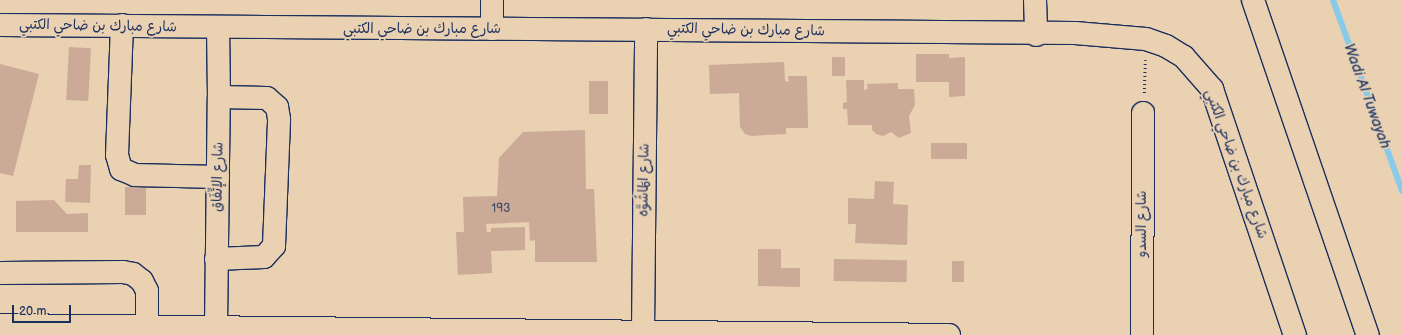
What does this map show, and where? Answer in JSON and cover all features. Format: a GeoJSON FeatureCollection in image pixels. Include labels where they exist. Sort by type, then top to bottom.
{"type":"FeatureCollection","features":[{"type":"Feature","properties":{"kind":"street"},"geometry":{"type":"LineString","coordinates":[[492,0],[492,29]]}},
{"type":"Feature","properties":{"kind":"street"},"geometry":{"type":"LineString","coordinates":[[1035,0],[1036,34]]}},
{"type":"Feature","properties":{"kind":"street"},"geometry":{"type":"LineString","coordinates":[[1253,0],[1368,335]]}},
{"type":"Feature","properties":{"kind":"street","name":"شارع مبارك بن ضاحي الكتبي"},"geometry":{"type":"LineString","coordinates":[[0,25],[122,25],[218,28],[646,29],[1036,34],[1099,33],[1146,39],[1166,46],[1184,57],[1212,89],[1295,335]]}},
{"type":"Feature","properties":{"kind":"street"},"geometry":{"type":"LineString","coordinates":[[122,25],[117,155],[121,169],[135,175],[218,177]]}},
{"type":"Feature","properties":{"kind":"street","name":"شارع الإتِّفَاق"},"geometry":{"type":"LineString","coordinates":[[216,327],[219,97],[218,28]]}},
{"type":"Feature","properties":{"kind":"street","name":"شارع المَاشُوَّه"},"geometry":{"type":"LineString","coordinates":[[643,332],[646,29]]}},
{"type":"Feature","properties":{"kind":"street"},"geometry":{"type":"LineString","coordinates":[[216,258],[264,256],[274,246],[279,127],[277,107],[267,98],[219,97]]}},
{"type":"Feature","properties":{"kind":"street","name":"شارع السدو"},"geometry":{"type":"LineString","coordinates":[[1142,335],[1143,113]]}},
{"type":"Feature","properties":{"kind":"street"},"geometry":{"type":"LineString","coordinates":[[0,273],[123,272],[133,274],[142,281],[147,291],[147,326]]}},
{"type":"Feature","properties":{"kind":"street"},"geometry":{"type":"LineString","coordinates":[[0,325],[216,327],[366,332],[643,332],[949,335]]}},
{"type":"Feature","properties":{"kind":"path"},"geometry":{"type":"LineString","coordinates":[[1143,113],[1146,39]]}},
{"type":"Feature","properties":{"kind":"building"},"geometry":{"type":"Polygon","coordinates":[[[69,47],[91,48],[88,101],[66,100],[69,47]]]}},
{"type":"Feature","properties":{"kind":"building"},"geometry":{"type":"Polygon","coordinates":[[[916,54],[949,54],[949,58],[965,57],[965,96],[949,97],[949,82],[916,82],[916,54]]]}},
{"type":"Feature","properties":{"kind":"building"},"geometry":{"type":"Polygon","coordinates":[[[832,57],[845,57],[845,76],[832,76],[832,57]]]}},
{"type":"Feature","properties":{"kind":"building"},"geometry":{"type":"Polygon","coordinates":[[[784,62],[785,81],[789,82],[788,76],[807,76],[808,128],[786,128],[786,134],[751,136],[745,134],[740,127],[739,93],[710,94],[709,65],[784,62]]]}},
{"type":"Feature","properties":{"kind":"building"},"geometry":{"type":"Polygon","coordinates":[[[0,64],[39,74],[13,176],[0,173],[0,64]]]}},
{"type":"Feature","properties":{"kind":"building"},"geometry":{"type":"Polygon","coordinates":[[[846,80],[864,80],[864,90],[868,89],[867,84],[898,83],[898,89],[914,89],[915,105],[909,116],[911,133],[899,138],[891,132],[883,136],[876,134],[872,130],[872,125],[848,125],[847,109],[843,109],[843,103],[847,102],[846,80]]]}},
{"type":"Feature","properties":{"kind":"building"},"geometry":{"type":"Polygon","coordinates":[[[589,81],[608,81],[608,114],[589,114],[589,81]]]}},
{"type":"Feature","properties":{"kind":"building"},"geometry":{"type":"Polygon","coordinates":[[[585,130],[586,189],[594,189],[597,262],[535,262],[535,240],[530,241],[529,222],[486,224],[487,232],[491,232],[491,228],[525,227],[525,250],[491,251],[492,273],[458,275],[456,232],[464,232],[463,197],[497,196],[499,158],[523,132],[585,130]]]}},
{"type":"Feature","properties":{"kind":"building"},"geometry":{"type":"Polygon","coordinates":[[[931,143],[967,143],[967,159],[931,159],[931,143]]]}},
{"type":"Feature","properties":{"kind":"building"},"geometry":{"type":"Polygon","coordinates":[[[79,165],[91,165],[90,203],[65,202],[66,179],[78,179],[79,165]]]}},
{"type":"Feature","properties":{"kind":"building"},"geometry":{"type":"Polygon","coordinates":[[[875,181],[894,182],[893,204],[908,205],[907,245],[855,243],[856,224],[848,224],[848,198],[874,199],[875,181]]]}},
{"type":"Feature","properties":{"kind":"building"},"geometry":{"type":"Polygon","coordinates":[[[125,187],[146,187],[146,215],[125,215],[125,187]]]}},
{"type":"Feature","properties":{"kind":"building"},"geometry":{"type":"Polygon","coordinates":[[[54,200],[67,214],[88,213],[88,232],[16,232],[16,201],[54,200]]]}},
{"type":"Feature","properties":{"kind":"building"},"geometry":{"type":"Polygon","coordinates":[[[758,249],[781,249],[781,268],[800,268],[800,287],[758,286],[758,249]]]}},
{"type":"Feature","properties":{"kind":"building"},"geometry":{"type":"Polygon","coordinates":[[[834,259],[907,260],[907,282],[834,281],[834,259]]]}},
{"type":"Feature","properties":{"kind":"building"},"geometry":{"type":"Polygon","coordinates":[[[952,261],[964,261],[964,282],[952,282],[952,261]]]}},
{"type":"Feature","properties":{"kind":"waterway","name":"Wadi Al Tuwayah"},"geometry":{"type":"LineString","coordinates":[[1333,0],[1402,191]]}}]}
